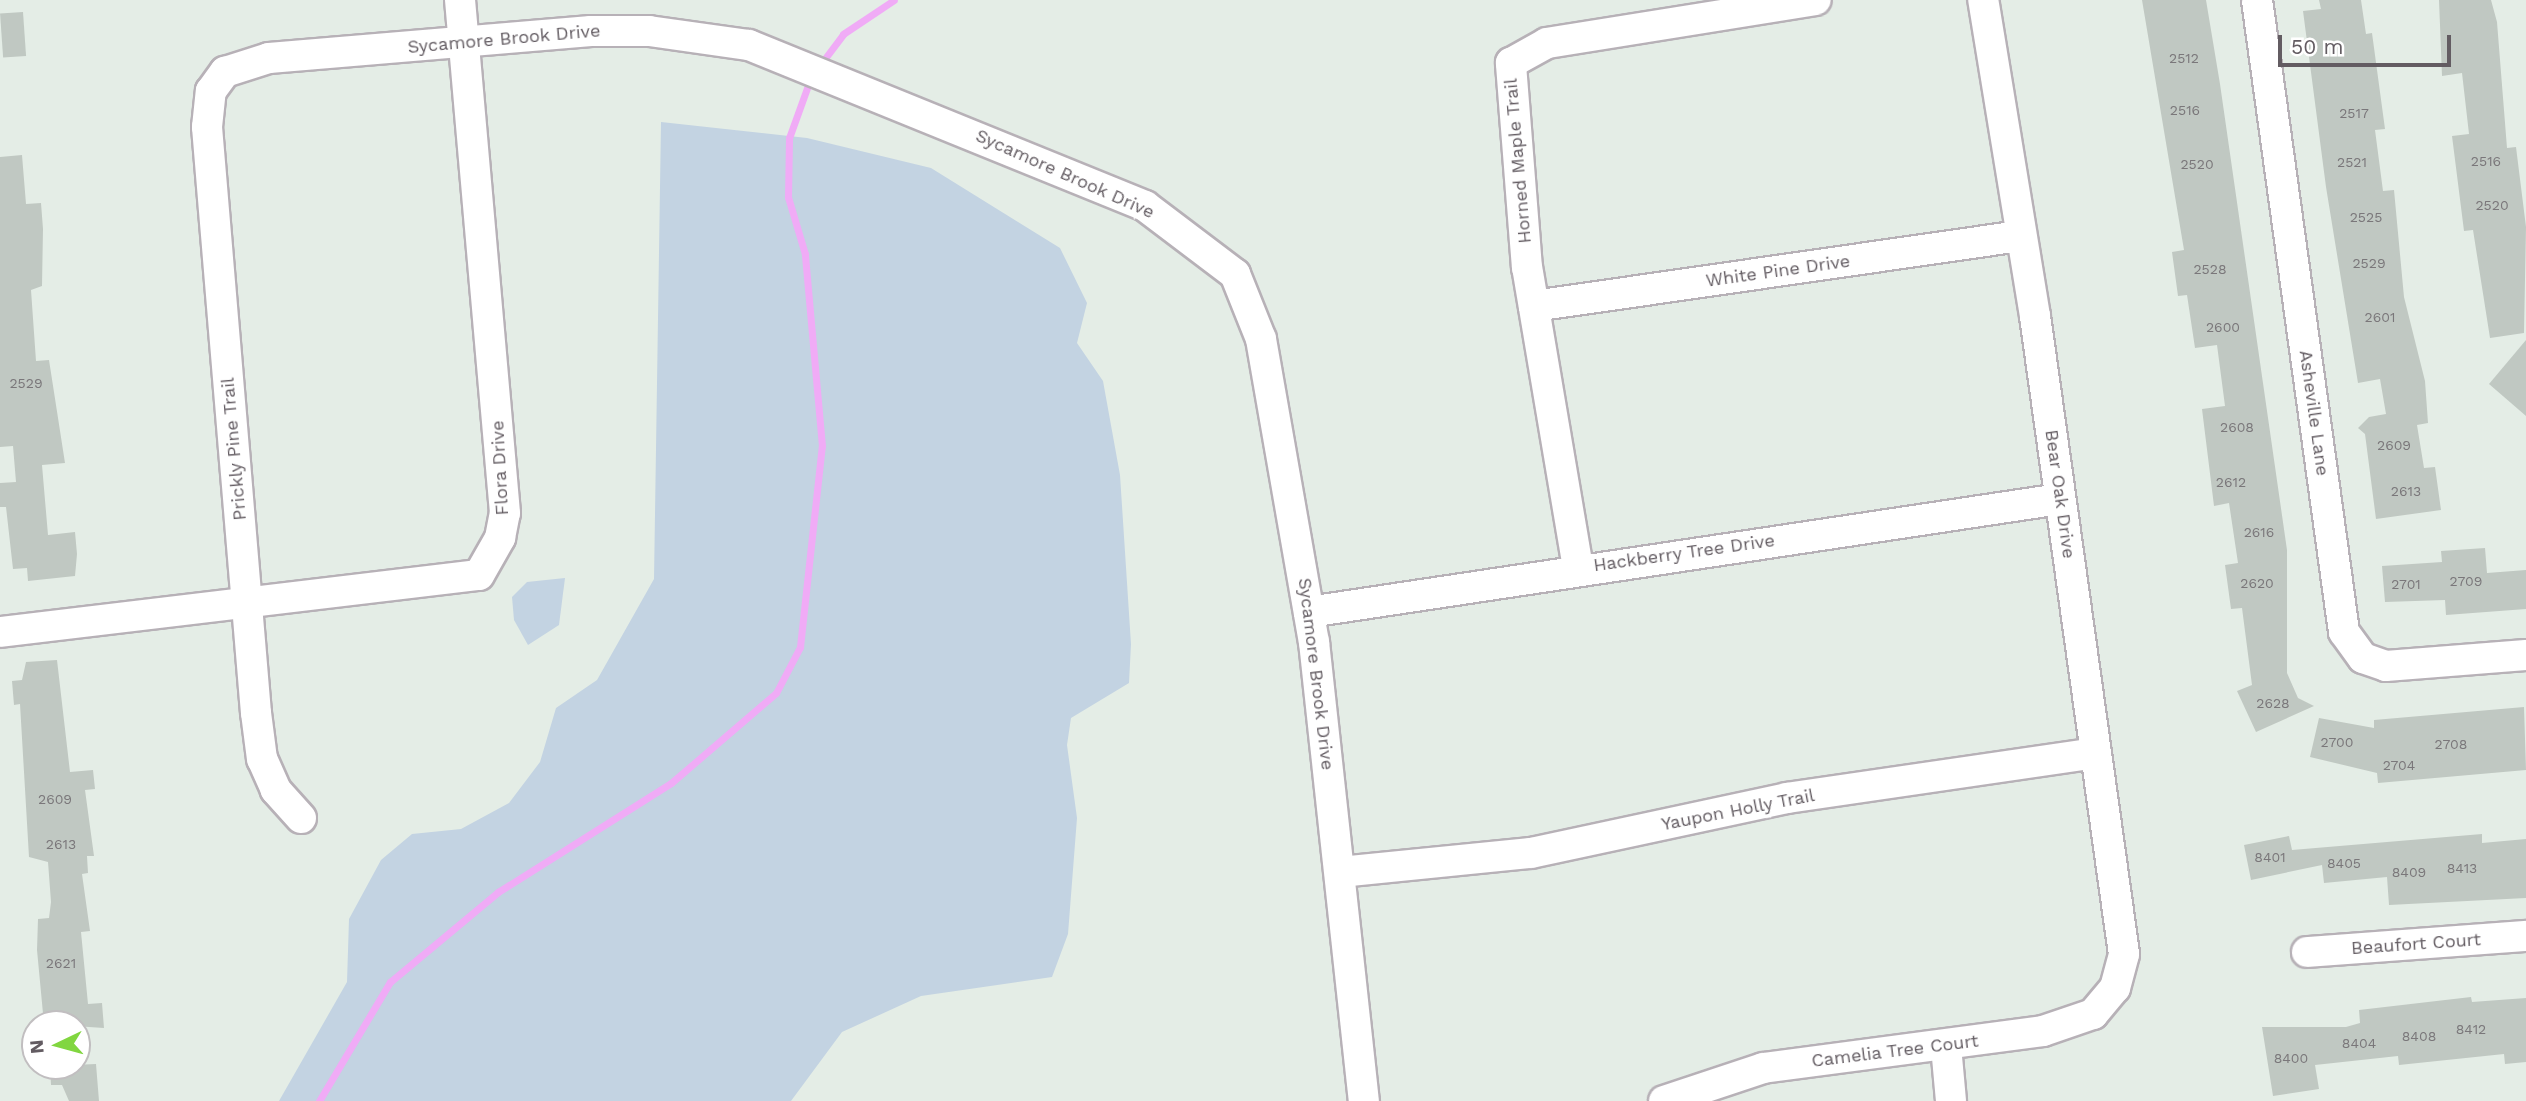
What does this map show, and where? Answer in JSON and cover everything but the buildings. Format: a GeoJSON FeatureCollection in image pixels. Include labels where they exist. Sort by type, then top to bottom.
{"type":"FeatureCollection","features":[{"type":"Feature","properties":{"kind":"street","name":"Flora Drive"},"geometry":{"type":"LineString","coordinates":[[0,632],[458,583],[479,575],[500,538],[505,513],[460,0]]}},
{"type":"Feature","properties":{"kind":"street","name":"Horned Maple Trail"},"geometry":{"type":"LineString","coordinates":[[1578,568],[1534,306],[1511,63],[1548,43],[1816,0]]}},
{"type":"Feature","properties":{"kind":"street","name":"Bear Oak Drive"},"geometry":{"type":"LineString","coordinates":[[1983,0],[2060,499],[2124,954],[2115,988]]}},
{"type":"Feature","properties":{"kind":"street","name":"Asheville Lane"},"geometry":{"type":"LineString","coordinates":[[2257,0],[2344,632],[2363,658],[2386,666],[2526,656]]}},
{"type":"Feature","properties":{"kind":"street","name":"Sycamore Brook Drive"},"geometry":{"type":"LineString","coordinates":[[225,72],[269,58],[649,31],[748,45],[1045,161],[1145,206],[1235,274],[1261,339],[1309,612],[1364,1101]]}},
{"type":"Feature","properties":{"kind":"street","name":"Prickly Pine Trail"},"geometry":{"type":"LineString","coordinates":[[225,72],[211,92],[207,127],[262,759],[276,790],[301,818]]}},
{"type":"Feature","properties":{"kind":"street","name":"White Pine Drive"},"geometry":{"type":"LineString","coordinates":[[1534,306],[2021,236]]}},
{"type":"Feature","properties":{"kind":"street","name":"Hackberry Tree Drive"},"geometry":{"type":"LineString","coordinates":[[1309,612],[1578,568],[2060,499]]}},
{"type":"Feature","properties":{"kind":"street","name":"Yaupon Holly Trail"},"geometry":{"type":"LineString","coordinates":[[1339,872],[1531,853],[1787,798],[2096,753]]}},
{"type":"Feature","properties":{"kind":"street","name":"Beaufort Court"},"geometry":{"type":"LineString","coordinates":[[2307,952],[2526,936]]}},
{"type":"Feature","properties":{"kind":"street","name":"Camelia Tree Court"},"geometry":{"type":"LineString","coordinates":[[1664,1101],[1763,1068],[1946,1046],[2043,1031],[2093,1014],[2115,988]]}},
{"type":"Feature","properties":{"kind":"street"},"geometry":{"type":"LineString","coordinates":[[1946,1046],[1951,1101]]}},
{"type":"Feature","properties":{"kind":"shaded area"},"geometry":{"type":"Polygon","coordinates":[[[661,122],[807,138],[931,168],[1060,248],[1087,303],[1077,343],[1103,381],[1120,475],[1131,644],[1129,683],[1071,718],[1067,745],[1077,818],[1068,934],[1052,977],[921,996],[842,1032],[791,1101],[279,1101],[347,982],[349,919],[381,860],[412,834],[461,829],[509,803],[540,762],[556,708],[597,680],[654,579],[661,122]]]}},
{"type":"Feature","properties":{"kind":"shaded area"},"geometry":{"type":"Polygon","coordinates":[[[565,578],[559,625],[528,645],[514,620],[512,597],[527,582],[565,578]]]}},
{"type":"Feature","properties":{"kind":"waterway"},"geometry":{"type":"LineString","coordinates":[[820,65],[843,34],[894,0]]}},
{"type":"Feature","properties":{"kind":"waterway"},"geometry":{"type":"LineString","coordinates":[[319,1101],[390,982],[498,892],[671,783],[776,693],[800,647],[822,446],[805,254],[788,197],[789,138],[811,77]]}}]}
